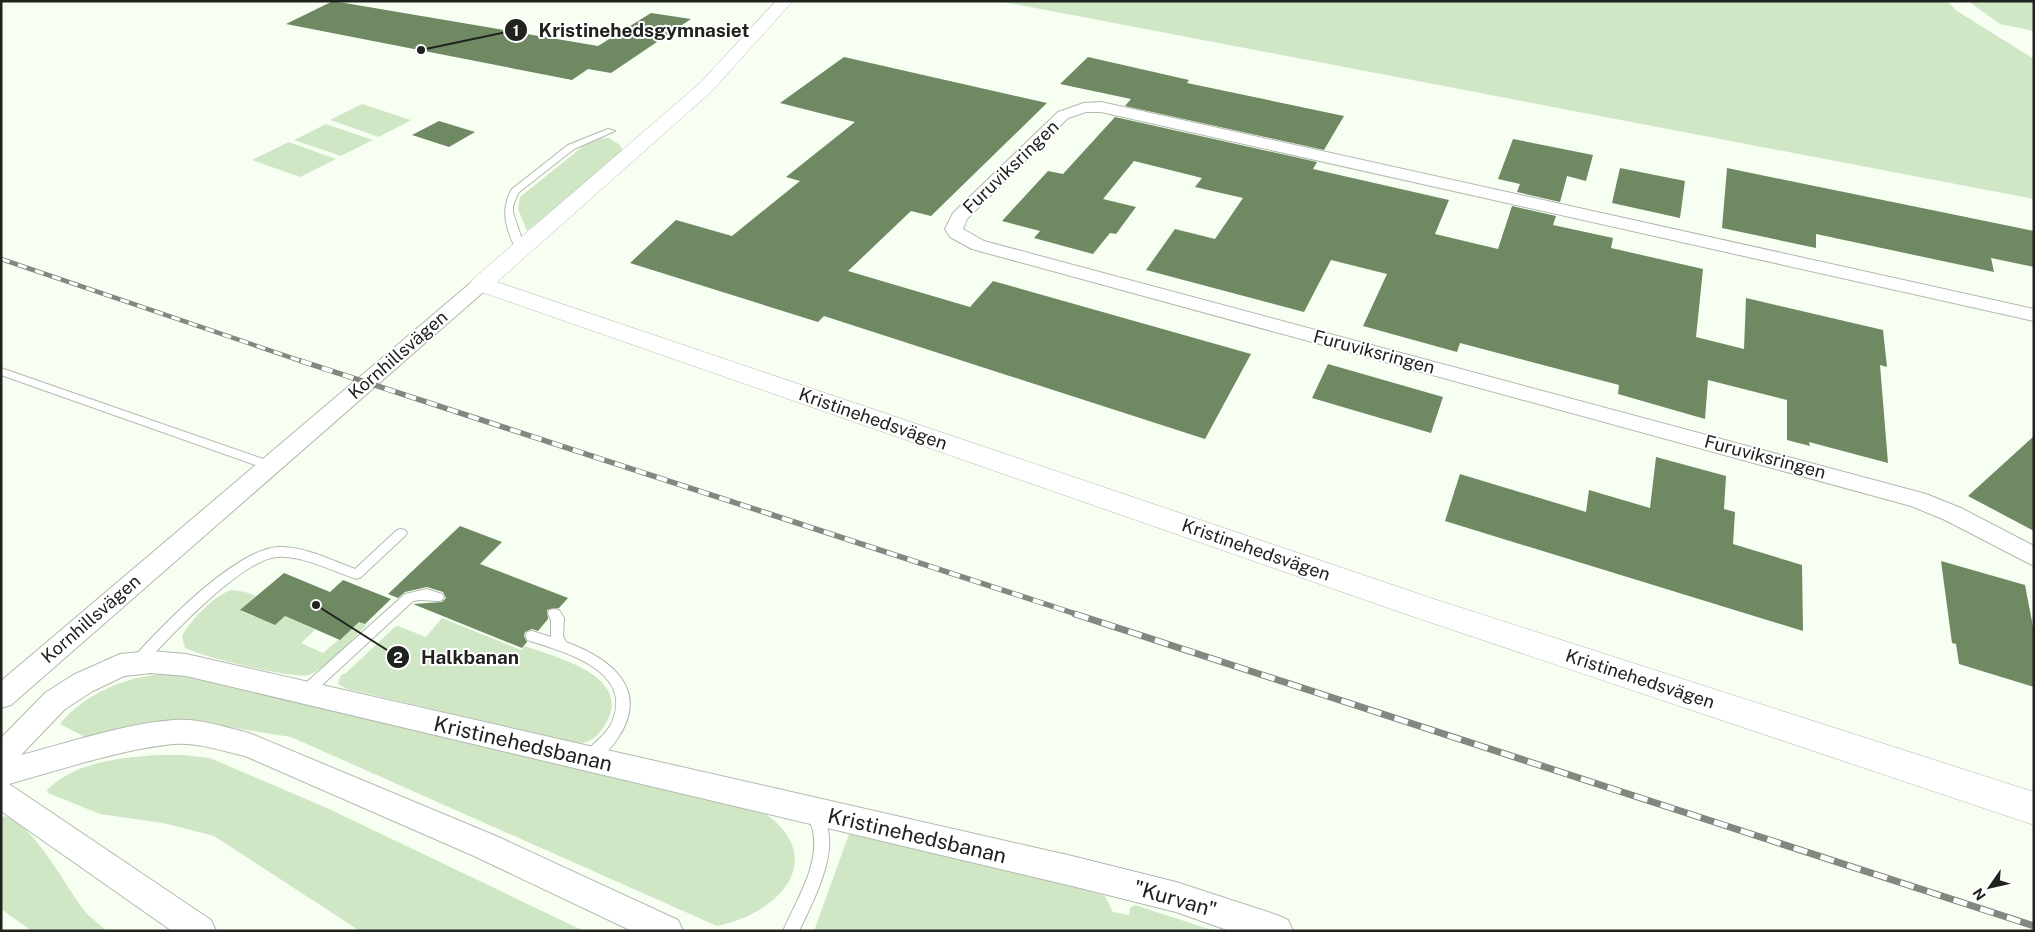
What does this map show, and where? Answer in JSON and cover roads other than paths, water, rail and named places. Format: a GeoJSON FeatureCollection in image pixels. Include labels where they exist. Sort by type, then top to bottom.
{"type":"FeatureCollection","features":[{"type":"Feature","properties":{"kind":"street","name":"Kornhillsvägen"},"geometry":{"type":"LineString","coordinates":[[1,697],[268,465],[521,251],[706,87],[785,1]]}},
{"type":"Feature","properties":{"kind":"street","name":"Furuviksringen"},"geometry":{"type":"LineString","coordinates":[[2034,314],[1101,107],[1084,108],[1064,116],[960,217],[954,229],[956,233],[978,245],[1918,500],[1953,514],[2034,557]]}},
{"type":"Feature","properties":{"kind":"street","name":"Kristinehedsvägen"},"geometry":{"type":"LineString","coordinates":[[481,284],[1419,606],[2034,809]]}},
{"type":"Feature","properties":{"kind":"street","name":"Kristinehedsbanan"},"geometry":{"type":"LineString","coordinates":[[1,757],[55,701],[84,683],[120,666],[151,662],[186,666],[1072,871]]}},
{"type":"Feature","properties":{"kind":"street"},"geometry":{"type":"LineString","coordinates":[[1,773],[106,745],[175,732],[210,736],[249,745],[485,846],[667,931]]}},
{"type":"Feature","properties":{"kind":"street"},"geometry":{"type":"LineString","coordinates":[[1,794],[200,931]]}},
{"type":"Feature","properties":{"kind":"street","name":"\"Kurvan\""},"geometry":{"type":"LineString","coordinates":[[1072,871],[1176,897],[1277,931]]}},
{"type":"Feature","properties":{"kind":"lane"},"geometry":{"type":"LineString","coordinates":[[521,251],[509,219],[507,206],[509,199],[515,191],[571,147],[611,131]]}},
{"type":"Feature","properties":{"kind":"lane"},"geometry":{"type":"LineString","coordinates":[[1,372],[268,465]]}},
{"type":"Feature","properties":{"kind":"lane"},"geometry":{"type":"LineString","coordinates":[[136,664],[161,634],[258,557],[277,552],[305,557],[357,574],[401,533]]}},
{"type":"Feature","properties":{"kind":"lane"},"geometry":{"type":"LineString","coordinates":[[304,693],[409,597],[420,594],[438,597]]}},
{"type":"Feature","properties":{"kind":"lane"},"geometry":{"type":"LineString","coordinates":[[554,614],[558,618],[557,636],[561,646]]}},
{"type":"Feature","properties":{"kind":"lane"},"geometry":{"type":"LineString","coordinates":[[532,636],[592,659],[612,672],[621,690],[623,714],[614,733],[589,760]]}},
{"type":"Feature","properties":{"kind":"lane"},"geometry":{"type":"LineString","coordinates":[[791,931],[807,897],[820,854],[821,830],[812,812]]}},
{"type":"Feature","properties":{"kind":"railway"},"geometry":{"type":"LineString","coordinates":[[1,259],[302,361]]}},
{"type":"Feature","properties":{"kind":"railway"},"geometry":{"type":"LineString","coordinates":[[302,361],[1079,615]]}},
{"type":"Feature","properties":{"kind":"railway"},"geometry":{"type":"LineString","coordinates":[[1075,614],[2034,926]]}},
{"type":"Feature","properties":{"kind":"place","name":"Kristinehedsgymnasiet"},"geometry":{"type":"Point","coordinates":[421,50]}},
{"type":"Feature","properties":{"kind":"place","name":"Halkbanan"},"geometry":{"type":"Point","coordinates":[316,605]}}]}
